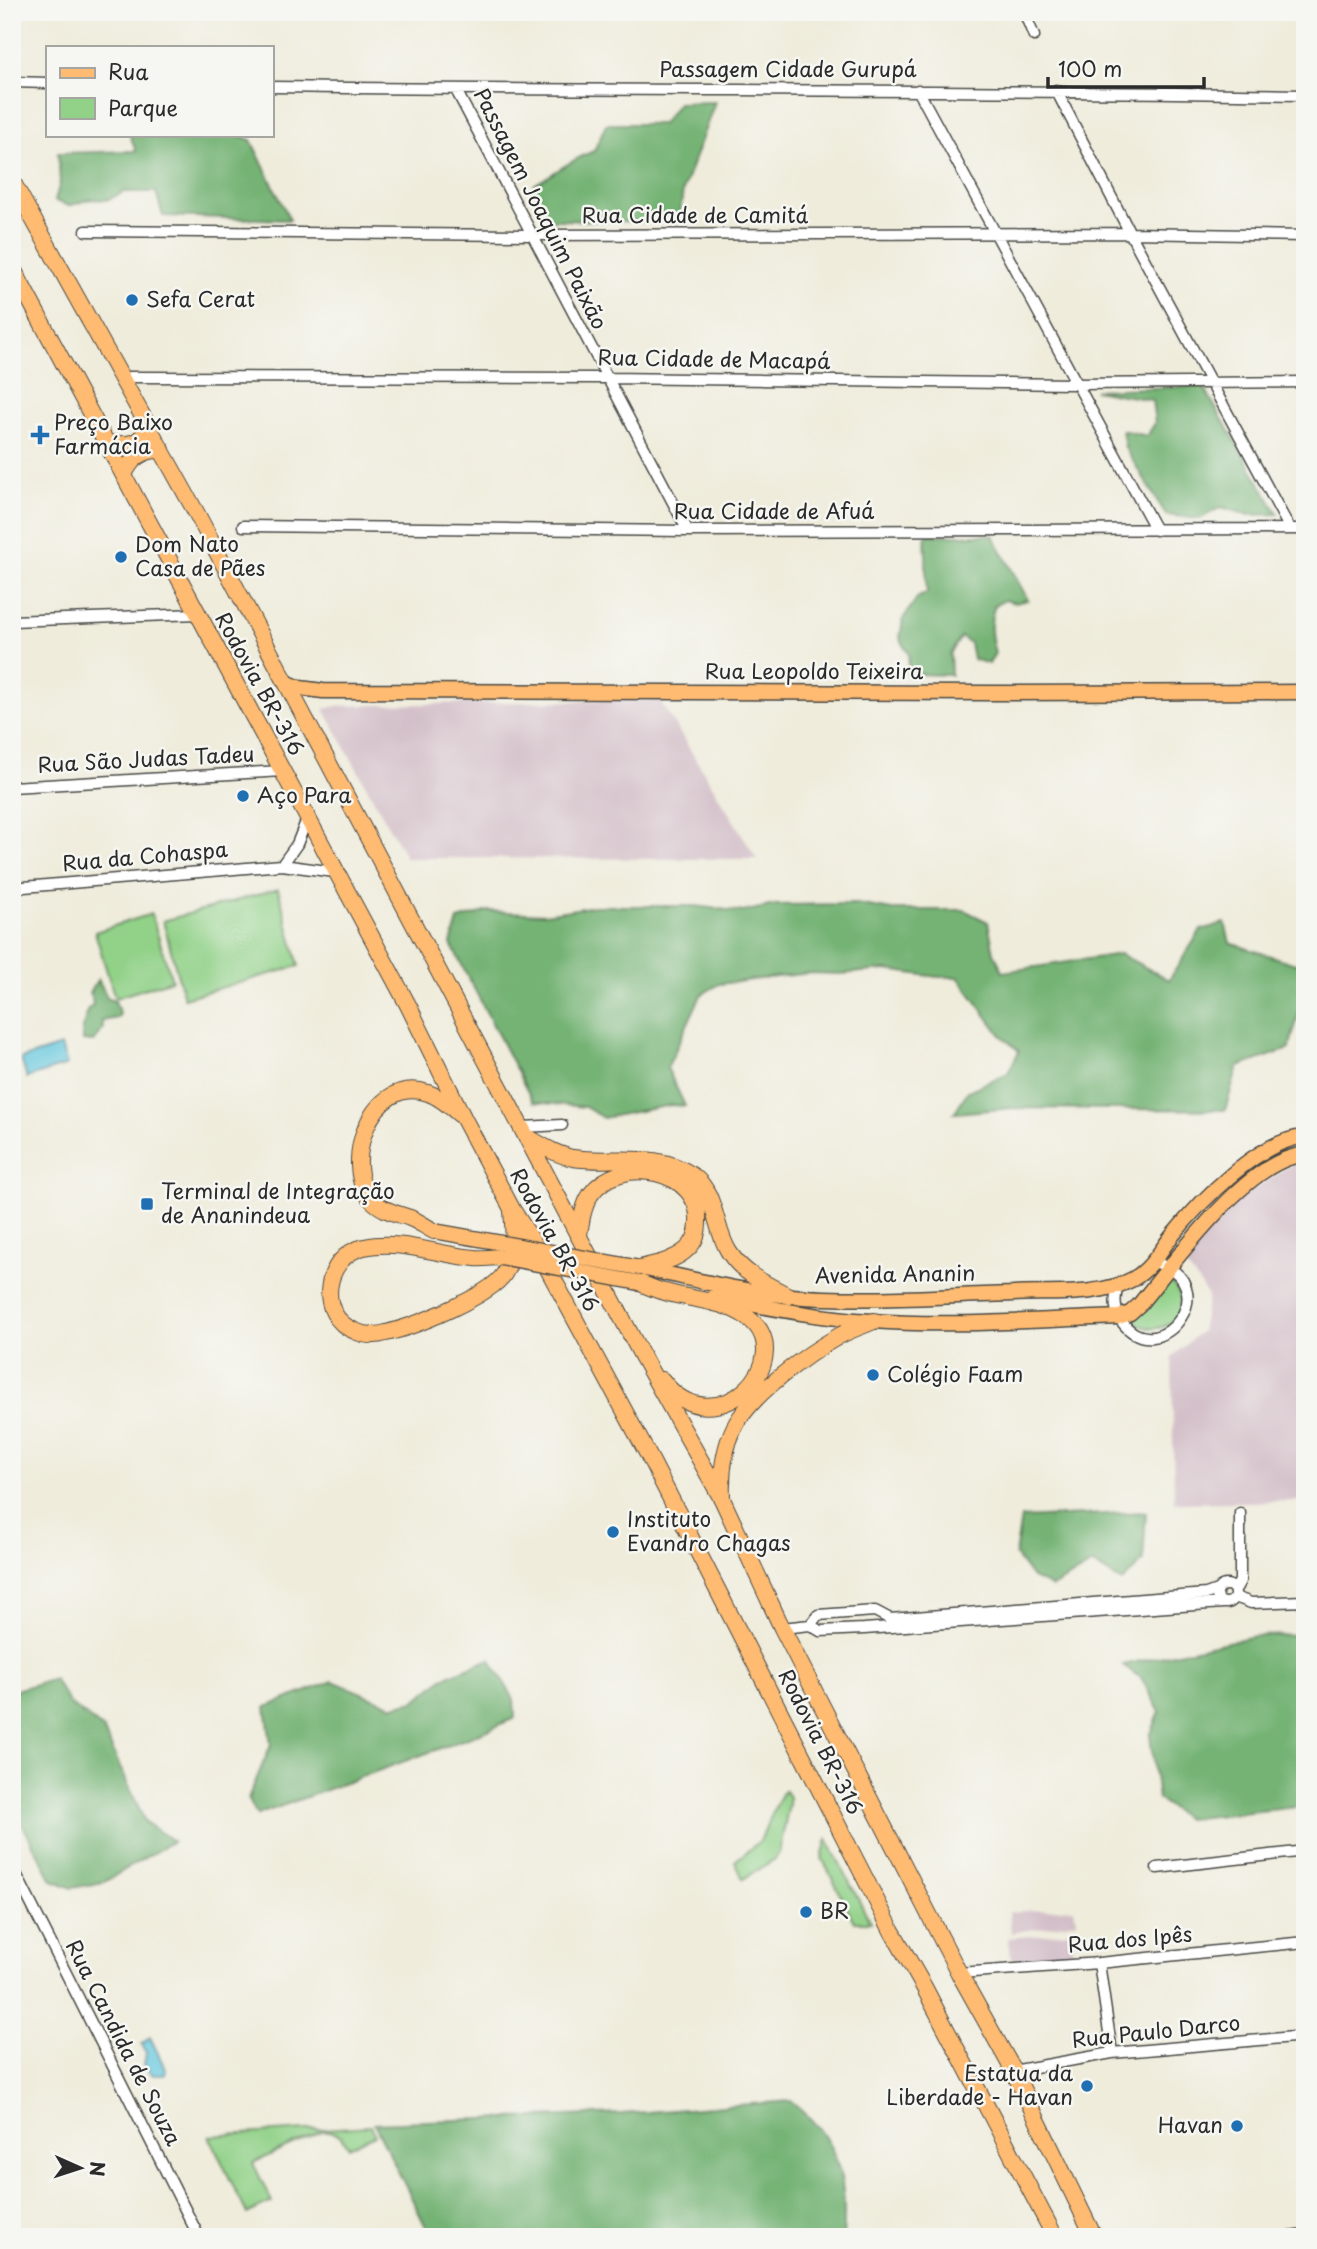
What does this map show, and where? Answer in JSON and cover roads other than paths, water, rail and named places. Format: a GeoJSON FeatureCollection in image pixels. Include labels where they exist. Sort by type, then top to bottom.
{"type":"FeatureCollection","features":[{"type":"Feature","properties":{"kind":"highway","name":"Rodovia BR-316"},"geometry":{"type":"LineString","coordinates":[[12,181],[162,450],[641,1354],[722,1499],[782,1628],[959,1973],[1013,2071],[1094,2237]]}},
{"type":"Feature","properties":{"kind":"highway","name":"Rodovia BR-316"},"geometry":{"type":"LineString","coordinates":[[12,267],[408,1005],[512,1209],[535,1245],[623,1407],[892,1931],[1055,2237]]}},
{"type":"Feature","properties":{"kind":"highway"},"geometry":{"type":"LineString","coordinates":[[108,443],[125,446],[135,442],[144,436],[149,426]]}},
{"type":"Feature","properties":{"kind":"highway"},"geometry":{"type":"LineString","coordinates":[[124,475],[137,456],[152,450],[162,450]]}},
{"type":"Feature","properties":{"kind":"highway"},"geometry":{"type":"LineString","coordinates":[[434,1231],[379,1207],[369,1198],[360,1178],[363,1135],[369,1118],[379,1103],[411,1091],[427,1093],[445,1102],[464,1119]]}},
{"type":"Feature","properties":{"kind":"highway"},"geometry":{"type":"LineString","coordinates":[[526,1133],[562,1156],[586,1159],[646,1159],[664,1162],[689,1173],[706,1189],[724,1243],[743,1271],[789,1296]]}},
{"type":"Feature","properties":{"kind":"highway"},"geometry":{"type":"LineString","coordinates":[[579,1235],[584,1209],[591,1195],[613,1176],[626,1172],[648,1172],[663,1175],[682,1184],[696,1202],[699,1214],[697,1235],[684,1252],[640,1275],[665,1292],[709,1301],[748,1317],[762,1335],[765,1349],[761,1370],[747,1389],[727,1404],[714,1406],[697,1406],[688,1402],[669,1388],[641,1354]]}},
{"type":"Feature","properties":{"kind":"highway"},"geometry":{"type":"LineString","coordinates":[[502,1250],[475,1258],[400,1245],[364,1247],[342,1259],[334,1269],[329,1284],[329,1302],[346,1327],[373,1335],[412,1326],[491,1288],[504,1273],[512,1252],[512,1209]]}},
{"type":"Feature","properties":{"kind":"highway"},"geometry":{"type":"LineString","coordinates":[[722,1499],[728,1444],[734,1427],[748,1407],[810,1353],[842,1334],[874,1321]]}},
{"type":"Feature","properties":{"kind":"main road","name":"Rua Leopoldo Teixeira"},"geometry":{"type":"LineString","coordinates":[[284,681],[300,688],[323,691],[1305,692]]}},
{"type":"Feature","properties":{"kind":"main road"},"geometry":{"type":"LineString","coordinates":[[302,715],[311,699],[323,691]]}},
{"type":"Feature","properties":{"kind":"main road","name":"Avenida Ananin"},"geometry":{"type":"LineString","coordinates":[[434,1231],[502,1250],[640,1275],[789,1296],[818,1298],[977,1295],[1099,1290],[1118,1286],[1141,1274],[1196,1208],[1226,1180],[1284,1141],[1305,1138]]}},
{"type":"Feature","properties":{"kind":"main road"},"geometry":{"type":"LineString","coordinates":[[1119,1317],[1130,1313],[1139,1305],[1191,1238],[1244,1187],[1284,1160],[1305,1155]]}},
{"type":"Feature","properties":{"kind":"main road","name":"Avenida Ananin"},"geometry":{"type":"LineString","coordinates":[[640,1275],[805,1314],[874,1321],[1119,1317]]}},
{"type":"Feature","properties":{"kind":"street"},"geometry":{"type":"LineString","coordinates":[[1024,12],[1034,36]]}},
{"type":"Feature","properties":{"kind":"street"},"geometry":{"type":"LineString","coordinates":[[12,82],[46,83]]}},
{"type":"Feature","properties":{"kind":"street","name":"Passagem Cidade Gurupá"},"geometry":{"type":"LineString","coordinates":[[273,87],[456,90],[1056,90],[1305,95]]}},
{"type":"Feature","properties":{"kind":"street","name":"Passagem Joaquim Paixão"},"geometry":{"type":"LineString","coordinates":[[456,90],[688,531]]}},
{"type":"Feature","properties":{"kind":"street"},"geometry":{"type":"LineString","coordinates":[[918,90],[1156,530]]}},
{"type":"Feature","properties":{"kind":"street"},"geometry":{"type":"LineString","coordinates":[[1056,90],[1290,529]]}},
{"type":"Feature","properties":{"kind":"street","name":"Rua Cidade de Camitá"},"geometry":{"type":"LineString","coordinates":[[86,231],[531,235],[1130,233],[1305,236]]}},
{"type":"Feature","properties":{"kind":"street","name":"Rua Cidade de Macapá"},"geometry":{"type":"LineString","coordinates":[[122,377],[606,378],[1076,384],[1305,382]]}},
{"type":"Feature","properties":{"kind":"street","name":"Rua Cidade de Afuá"},"geometry":{"type":"LineString","coordinates":[[243,526],[688,531],[1305,529]]}},
{"type":"Feature","properties":{"kind":"street"},"geometry":{"type":"LineString","coordinates":[[12,621],[197,614]]}},
{"type":"Feature","properties":{"kind":"street","name":"Rua São Judas Tadeu"},"geometry":{"type":"LineString","coordinates":[[12,787],[282,771]]}},
{"type":"Feature","properties":{"kind":"street"},"geometry":{"type":"LineString","coordinates":[[282,865],[297,844],[307,819]]}},
{"type":"Feature","properties":{"kind":"street","name":"Rua da Cohaspa"},"geometry":{"type":"LineString","coordinates":[[12,888],[282,865],[335,872]]}},
{"type":"Feature","properties":{"kind":"street"},"geometry":{"type":"LineString","coordinates":[[526,1133],[562,1125]]}},
{"type":"Feature","properties":{"kind":"street"},"geometry":{"type":"LineString","coordinates":[[1118,1286],[1115,1296],[1119,1317],[1133,1332],[1143,1335],[1163,1334],[1180,1322],[1185,1314],[1187,1297],[1179,1276],[1170,1268],[1153,1262]]}},
{"type":"Feature","properties":{"kind":"street"},"geometry":{"type":"LineString","coordinates":[[810,1625],[818,1615],[875,1611],[890,1623],[1230,1602],[1240,1581],[1240,1513]]}},
{"type":"Feature","properties":{"kind":"street"},"geometry":{"type":"LineString","coordinates":[[782,1628],[810,1625],[820,1631],[841,1630],[890,1623],[1206,1594],[1226,1584],[1244,1602],[1305,1601]]}},
{"type":"Feature","properties":{"kind":"street"},"geometry":{"type":"LineString","coordinates":[[1217,1590],[1218,1598],[1223,1603]]}},
{"type":"Feature","properties":{"kind":"street"},"geometry":{"type":"LineString","coordinates":[[840,1613],[841,1630]]}},
{"type":"Feature","properties":{"kind":"street"},"geometry":{"type":"LineString","coordinates":[[1157,1868],[1305,1851]]}},
{"type":"Feature","properties":{"kind":"street","name":"Rua Candida de Souza"},"geometry":{"type":"LineString","coordinates":[[12,1866],[199,2237]]}},
{"type":"Feature","properties":{"kind":"street","name":"Rua dos Ipês"},"geometry":{"type":"LineString","coordinates":[[959,1973],[1099,1963],[1305,1942]]}},
{"type":"Feature","properties":{"kind":"street"},"geometry":{"type":"LineString","coordinates":[[1099,1963],[1112,2053]]}},
{"type":"Feature","properties":{"kind":"street","name":"Rua Paulo Darco"},"geometry":{"type":"LineString","coordinates":[[1013,2071],[1112,2053],[1305,2036]]}},
{"type":"Feature","properties":{"kind":"street"},"geometry":{"type":"LineString","coordinates":[[1289,2237],[1305,2235]]}},
{"type":"Feature","properties":{"kind":"water"},"geometry":{"type":"Polygon","coordinates":[[[61,1046],[67,1065],[27,1078],[21,1059],[61,1046]]]}},
{"type":"Feature","properties":{"kind":"water"},"geometry":{"type":"Polygon","coordinates":[[[150,2037],[166,2070],[164,2075],[153,2075],[144,2066],[146,2053],[142,2044],[150,2037]]]}},
{"type":"Feature","properties":{"kind":"place","name":"Sefa Cerat"},"geometry":{"type":"Point","coordinates":[132,300]}},
{"type":"Feature","properties":{"kind":"place","name":"Preço Baixo Farmácia"},"geometry":{"type":"Point","coordinates":[40,435]}},
{"type":"Feature","properties":{"kind":"place","name":"Dom Nato Casa de Pães"},"geometry":{"type":"Point","coordinates":[121,557]}},
{"type":"Feature","properties":{"kind":"place","name":"Aço Para"},"geometry":{"type":"Point","coordinates":[243,796]}},
{"type":"Feature","properties":{"kind":"place","name":"Terminal de Integração de Ananindeua"},"geometry":{"type":"Point","coordinates":[147,1204]}},
{"type":"Feature","properties":{"kind":"place","name":"Colégio Faam"},"geometry":{"type":"Point","coordinates":[873,1375]}},
{"type":"Feature","properties":{"kind":"place","name":"Instituto Evandro Chagas"},"geometry":{"type":"Point","coordinates":[613,1532]}},
{"type":"Feature","properties":{"kind":"place","name":"BR"},"geometry":{"type":"Point","coordinates":[806,1912]}},
{"type":"Feature","properties":{"kind":"place","name":"Estatua da Liberdade - Havan"},"geometry":{"type":"Point","coordinates":[1087,2086]}},
{"type":"Feature","properties":{"kind":"place","name":"Havan"},"geometry":{"type":"Point","coordinates":[1237,2126]}}]}
